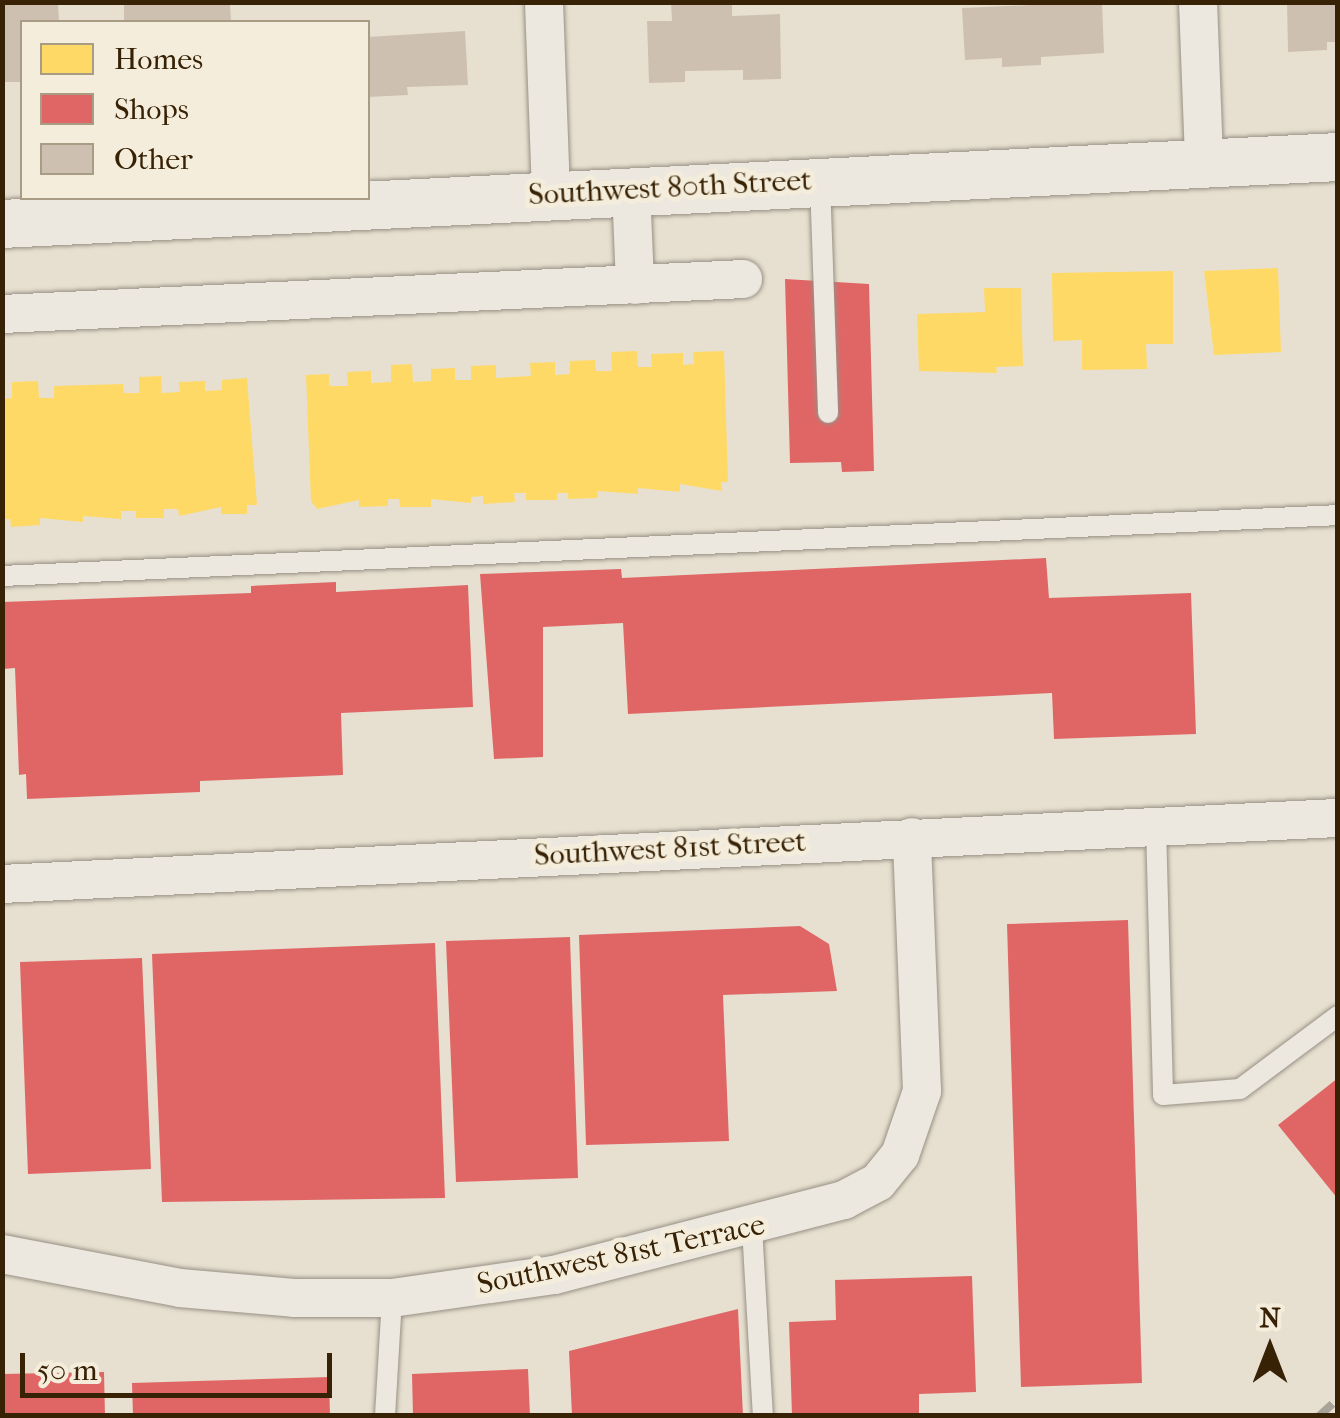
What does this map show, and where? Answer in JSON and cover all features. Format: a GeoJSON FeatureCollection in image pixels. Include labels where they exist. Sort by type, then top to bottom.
{"type":"FeatureCollection","features":[{"type":"Feature","properties":{"kind":"street"},"geometry":{"type":"LineString","coordinates":[[544,2],[551,193]]}},
{"type":"Feature","properties":{"kind":"street"},"geometry":{"type":"LineString","coordinates":[[1198,2],[1204,162]]}},
{"type":"Feature","properties":{"kind":"street","name":"Southwest 80th Street"},"geometry":{"type":"LineString","coordinates":[[2,224],[631,188],[1338,157]]}},
{"type":"Feature","properties":{"kind":"street"},"geometry":{"type":"LineString","coordinates":[[631,188],[635,285]]}},
{"type":"Feature","properties":{"kind":"street"},"geometry":{"type":"LineString","coordinates":[[2,314],[744,280]]}},
{"type":"Feature","properties":{"kind":"street","name":"Southwest 81st Street"},"geometry":{"type":"LineString","coordinates":[[2,884],[912,836],[1338,818]]}},
{"type":"Feature","properties":{"kind":"street","name":"Southwest 81st Terrace"},"geometry":{"type":"LineString","coordinates":[[2,1254],[180,1288],[294,1298],[392,1298],[554,1275],[844,1200],[878,1182],[908,1138],[924,1059],[912,836]]}},
{"type":"Feature","properties":{"kind":"lane"},"geometry":{"type":"LineString","coordinates":[[820,180],[828,413]]}},
{"type":"Feature","properties":{"kind":"lane"},"geometry":{"type":"LineString","coordinates":[[2,576],[1338,516]]}},
{"type":"Feature","properties":{"kind":"lane"},"geometry":{"type":"LineString","coordinates":[[1156,825],[1163,1095],[1240,1089],[1338,1016]]}},
{"type":"Feature","properties":{"kind":"lane"},"geometry":{"type":"LineString","coordinates":[[752,1226],[763,1416]]}},
{"type":"Feature","properties":{"kind":"lane"},"geometry":{"type":"LineString","coordinates":[[385,1416],[392,1298]]}},
{"type":"Feature","properties":{"kind":"building: Homes"},"geometry":{"type":"Polygon","coordinates":[[[1278,268],[1281,352],[1214,355],[1204,271],[1278,268]]]}},
{"type":"Feature","properties":{"kind":"building: Homes"},"geometry":{"type":"Polygon","coordinates":[[[1173,271],[1173,344],[1146,344],[1147,369],[1082,370],[1082,340],[1053,341],[1052,273],[1173,271]]]}},
{"type":"Feature","properties":{"kind":"building: Homes"},"geometry":{"type":"Polygon","coordinates":[[[984,288],[1021,288],[1023,366],[996,367],[997,373],[919,371],[917,314],[985,312],[984,288]]]}},
{"type":"Feature","properties":{"kind":"building: Homes"},"geometry":{"type":"Polygon","coordinates":[[[637,351],[638,367],[652,367],[651,354],[683,353],[683,365],[694,364],[693,352],[724,351],[728,482],[721,482],[722,491],[680,484],[680,492],[638,488],[638,494],[597,491],[598,498],[568,499],[568,493],[557,493],[557,500],[526,500],[526,493],[514,493],[515,502],[483,504],[483,496],[471,497],[471,503],[431,499],[431,507],[400,507],[399,499],[388,499],[388,506],[359,507],[359,500],[317,509],[311,501],[306,375],[329,374],[329,386],[348,386],[347,372],[371,371],[371,383],[391,382],[391,365],[412,364],[413,382],[431,381],[431,369],[455,368],[455,380],[471,380],[471,366],[496,365],[496,378],[531,376],[530,363],[555,362],[555,375],[570,374],[570,361],[595,360],[596,371],[612,371],[611,352],[637,351]]]}},
{"type":"Feature","properties":{"kind":"building: Homes"},"geometry":{"type":"Polygon","coordinates":[[[161,376],[162,393],[180,392],[179,382],[205,381],[205,391],[222,390],[222,380],[247,378],[257,505],[247,505],[247,514],[221,514],[221,507],[179,516],[178,509],[164,509],[164,518],[136,518],[136,511],[121,511],[121,519],[83,516],[83,522],[40,518],[40,525],[11,527],[10,519],[2,519],[2,399],[12,398],[12,382],[38,381],[39,398],[54,398],[54,386],[123,384],[124,393],[139,393],[139,377],[161,376]]]}},
{"type":"Feature","properties":{"kind":"building: Shops"},"geometry":{"type":"Polygon","coordinates":[[[785,279],[869,284],[874,471],[842,472],[841,462],[790,463],[785,279]]]}},
{"type":"Feature","properties":{"kind":"building: Shops"},"geometry":{"type":"Polygon","coordinates":[[[1046,558],[1049,598],[1191,593],[1196,734],[1054,739],[1052,693],[628,714],[623,623],[543,627],[543,757],[494,759],[480,574],[621,569],[622,578],[1046,558]]]}},
{"type":"Feature","properties":{"kind":"building: Shops"},"geometry":{"type":"Polygon","coordinates":[[[336,582],[336,592],[468,585],[473,707],[341,713],[343,775],[200,781],[200,792],[27,799],[26,774],[19,775],[15,668],[3,669],[3,602],[251,593],[251,586],[336,582]]]}},
{"type":"Feature","properties":{"kind":"building: Shops"},"geometry":{"type":"Polygon","coordinates":[[[1128,920],[1142,1383],[1021,1387],[1007,924],[1128,920]]]}},
{"type":"Feature","properties":{"kind":"building: Shops"},"geometry":{"type":"Polygon","coordinates":[[[800,926],[829,944],[837,991],[723,995],[729,1141],[586,1145],[579,935],[800,926]]]}},
{"type":"Feature","properties":{"kind":"building: Shops"},"geometry":{"type":"Polygon","coordinates":[[[570,937],[578,1178],[456,1182],[446,941],[570,937]]]}},
{"type":"Feature","properties":{"kind":"building: Shops"},"geometry":{"type":"Polygon","coordinates":[[[435,943],[445,1198],[162,1202],[152,954],[435,943]]]}},
{"type":"Feature","properties":{"kind":"building: Shops"},"geometry":{"type":"Polygon","coordinates":[[[142,958],[151,1169],[28,1174],[20,962],[142,958]]]}},
{"type":"Feature","properties":{"kind":"building: Shops"},"geometry":{"type":"Polygon","coordinates":[[[1338,1078],[1338,1199],[1278,1125],[1338,1078]]]}},
{"type":"Feature","properties":{"kind":"building: Shops"},"geometry":{"type":"Polygon","coordinates":[[[972,1276],[976,1392],[919,1394],[919,1416],[792,1416],[789,1322],[836,1320],[835,1280],[972,1276]]]}},
{"type":"Feature","properties":{"kind":"building: Shops"},"geometry":{"type":"Polygon","coordinates":[[[738,1309],[743,1416],[572,1416],[569,1351],[738,1309]]]}},
{"type":"Feature","properties":{"kind":"building: Shops"},"geometry":{"type":"Polygon","coordinates":[[[528,1369],[530,1416],[413,1416],[412,1374],[528,1369]]]}},
{"type":"Feature","properties":{"kind":"building: Shops"},"geometry":{"type":"Polygon","coordinates":[[[104,1372],[105,1416],[2,1416],[2,1374],[104,1372]]]}},
{"type":"Feature","properties":{"kind":"building: Shops"},"geometry":{"type":"Polygon","coordinates":[[[329,1377],[330,1416],[133,1416],[132,1383],[329,1377]]]}},
{"type":"Feature","properties":{"kind":"building: Other"},"geometry":{"type":"Polygon","coordinates":[[[2,2],[58,2],[59,20],[20,20],[20,82],[2,82],[2,2]]]}},
{"type":"Feature","properties":{"kind":"building: Other"},"geometry":{"type":"Polygon","coordinates":[[[124,2],[230,2],[231,20],[124,20],[124,2]]]}},
{"type":"Feature","properties":{"kind":"building: Other"},"geometry":{"type":"Polygon","coordinates":[[[671,2],[732,2],[732,16],[780,14],[781,79],[743,80],[743,70],[685,71],[685,82],[649,83],[647,21],[672,21],[671,2]]]}},
{"type":"Feature","properties":{"kind":"building: Other"},"geometry":{"type":"Polygon","coordinates":[[[1102,2],[1104,53],[1041,57],[1041,65],[1002,67],[1002,58],[965,60],[962,8],[1102,2]]]}},
{"type":"Feature","properties":{"kind":"building: Other"},"geometry":{"type":"Polygon","coordinates":[[[1287,2],[1338,2],[1338,42],[1327,42],[1327,50],[1288,52],[1287,2]]]}},
{"type":"Feature","properties":{"kind":"building: Other"},"geometry":{"type":"Polygon","coordinates":[[[465,31],[468,85],[407,87],[408,95],[370,97],[370,37],[465,31]]]}},
{"type":"Feature","properties":{"kind":"railway"},"geometry":{"type":"LineString","coordinates":[[1319,1416],[1338,1399]]}}]}
